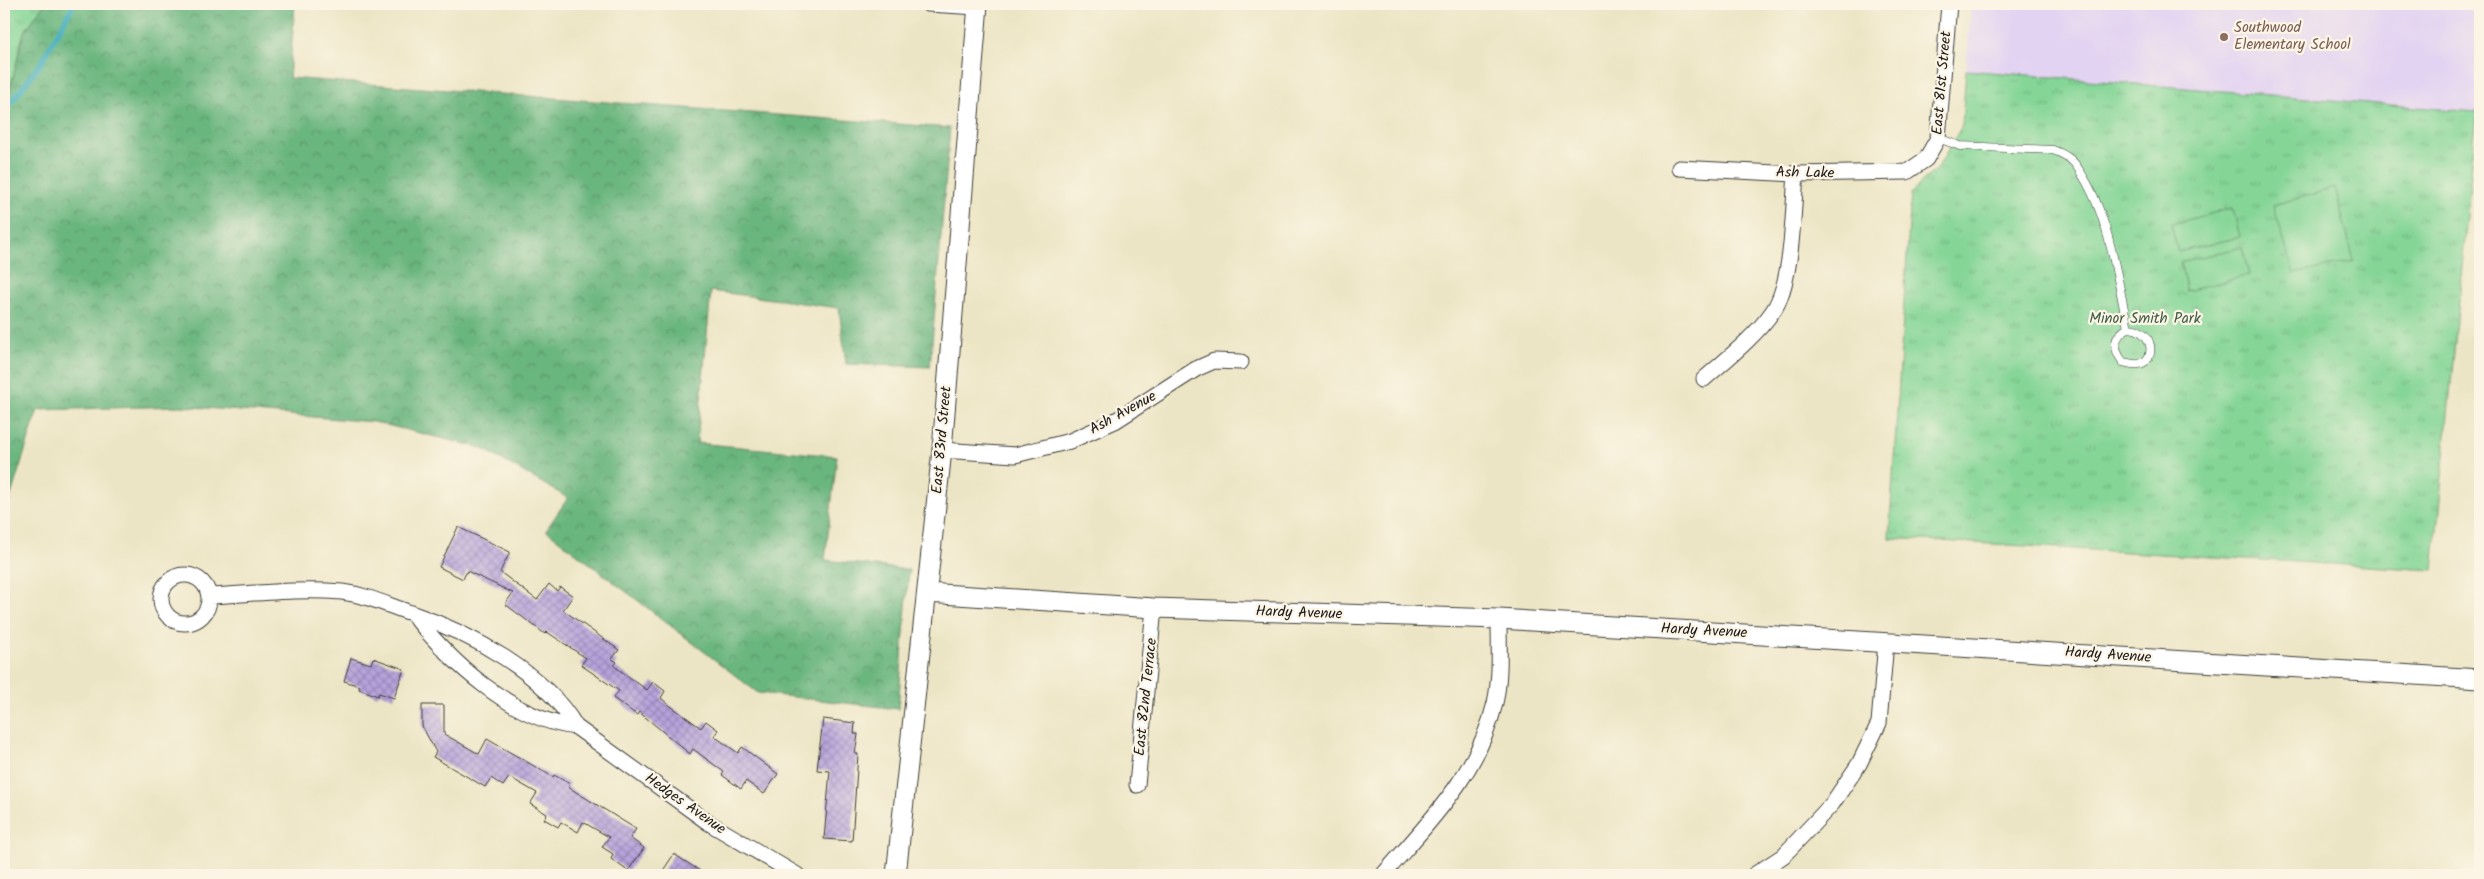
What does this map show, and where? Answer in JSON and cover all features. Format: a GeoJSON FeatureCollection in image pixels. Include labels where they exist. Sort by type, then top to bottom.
{"type":"FeatureCollection","features":[{"type":"Feature","properties":{"kind":"street"},"geometry":{"type":"LineString","coordinates":[[928,4],[978,6]]}},
{"type":"Feature","properties":{"kind":"street","name":"East 81st Street"},"geometry":{"type":"LineString","coordinates":[[1926,159],[1938,138],[1949,4]]}},
{"type":"Feature","properties":{"kind":"street","name":"East 83rd Street"},"geometry":{"type":"LineString","coordinates":[[896,875],[942,450],[978,6]]}},
{"type":"Feature","properties":{"kind":"street","name":"Ash Lake"},"geometry":{"type":"LineString","coordinates":[[1679,168],[1796,174],[1906,172],[1926,159]]}},
{"type":"Feature","properties":{"kind":"street"},"geometry":{"type":"LineString","coordinates":[[1704,379],[1739,347],[1774,310],[1784,282],[1790,253],[1796,174]]}},
{"type":"Feature","properties":{"kind":"street","name":"Ash Avenue"},"geometry":{"type":"LineString","coordinates":[[942,450],[1015,456],[1070,441],[1115,421],[1196,369],[1214,362],[1241,362]]}},
{"type":"Feature","properties":{"kind":"street"},"geometry":{"type":"LineString","coordinates":[[209,596],[297,591],[342,592],[376,599],[450,627],[513,665],[550,693],[569,714],[576,727]]}},
{"type":"Feature","properties":{"kind":"street","name":"Hardy Avenue"},"geometry":{"type":"LineString","coordinates":[[927,593],[1154,608],[1499,619],[2480,679]]}},
{"type":"Feature","properties":{"kind":"street","name":"East 82nd Terrace"},"geometry":{"type":"LineString","coordinates":[[1137,786],[1154,608]]}},
{"type":"Feature","properties":{"kind":"street"},"geometry":{"type":"LineString","coordinates":[[412,613],[428,633],[463,669],[501,696],[535,717],[558,725],[576,727]]}},
{"type":"Feature","properties":{"kind":"street"},"geometry":{"type":"LineString","coordinates":[[1383,875],[1467,774],[1484,740],[1495,703],[1499,672],[1499,619]]}},
{"type":"Feature","properties":{"kind":"street"},"geometry":{"type":"LineString","coordinates":[[1754,875],[1783,856],[1832,804],[1859,764],[1879,723],[1886,642]]}},
{"type":"Feature","properties":{"kind":"street","name":"Hedges Avenue"},"geometry":{"type":"LineString","coordinates":[[576,727],[709,823],[797,875]]}},
{"type":"Feature","properties":{"kind":"lane"},"geometry":{"type":"LineString","coordinates":[[1938,138],[1960,146],[2053,150],[2075,163],[2098,206],[2128,328]]}},
{"type":"Feature","properties":{"kind":"lane"},"geometry":{"type":"LineString","coordinates":[[2128,328],[2137,328],[2146,333],[2150,340],[2150,352],[2146,361],[2140,364],[2123,362],[2116,353],[2114,344],[2119,333],[2128,328]]}},
{"type":"Feature","properties":{"kind":"shaded area","name":"Southwood Elementary School"},"geometry":{"type":"Polygon","coordinates":[[[1971,4],[2480,4],[2480,72],[2477,112],[1966,70],[1971,4]]]}},
{"type":"Feature","properties":{"kind":"green space"},"geometry":{"type":"Polygon","coordinates":[[[4,4],[45,4],[24,32],[4,115],[4,4]]]}},
{"type":"Feature","properties":{"kind":"green space"},"geometry":{"type":"Polygon","coordinates":[[[45,4],[295,4],[289,78],[950,128],[930,367],[846,364],[839,308],[711,291],[697,443],[837,456],[825,560],[909,570],[898,709],[758,693],[546,530],[568,498],[482,448],[374,422],[181,406],[38,410],[4,517],[4,115],[24,32],[45,4]]]}},
{"type":"Feature","properties":{"kind":"green space","name":"Minor Smith Park"},"geometry":{"type":"Polygon","coordinates":[[[1966,70],[2477,112],[2433,570],[1889,538],[1911,193],[1939,166],[1962,126],[1966,70]]]}},
{"type":"Feature","properties":{"kind":"green space"},"geometry":{"type":"Polygon","coordinates":[[[2335,188],[2354,261],[2294,274],[2273,205],[2335,188]]]}},
{"type":"Feature","properties":{"kind":"green space"},"geometry":{"type":"Polygon","coordinates":[[[2233,208],[2240,237],[2178,252],[2171,224],[2233,208]]]}},
{"type":"Feature","properties":{"kind":"green space"},"geometry":{"type":"Polygon","coordinates":[[[2242,247],[2249,275],[2187,291],[2180,262],[2242,247]]]}},
{"type":"Feature","properties":{"kind":"building"},"geometry":{"type":"Polygon","coordinates":[[[458,527],[510,552],[500,572],[537,600],[549,584],[557,591],[560,587],[573,596],[563,610],[619,650],[612,659],[617,662],[614,666],[647,690],[653,682],[665,691],[661,698],[668,704],[701,728],[706,721],[718,730],[714,736],[738,753],[742,747],[778,774],[764,794],[746,781],[741,789],[722,775],[724,772],[693,749],[690,754],[639,712],[637,715],[613,698],[619,691],[581,665],[586,658],[547,632],[545,634],[505,604],[513,593],[467,571],[463,579],[439,567],[458,527]]]}},
{"type":"Feature","properties":{"kind":"building"},"geometry":{"type":"Polygon","coordinates":[[[351,658],[371,664],[373,658],[404,669],[394,698],[379,693],[378,696],[359,689],[360,686],[344,681],[351,658]]]}},
{"type":"Feature","properties":{"kind":"building"},"geometry":{"type":"Polygon","coordinates":[[[422,705],[444,705],[444,734],[479,754],[487,739],[553,777],[554,775],[570,784],[568,787],[636,829],[630,838],[644,848],[628,871],[611,859],[613,854],[602,847],[609,837],[583,822],[578,832],[561,822],[558,827],[544,819],[547,814],[530,804],[537,793],[509,777],[503,786],[491,778],[485,787],[433,757],[436,752],[422,726],[422,705]]]}},
{"type":"Feature","properties":{"kind":"building"},"geometry":{"type":"Polygon","coordinates":[[[823,719],[855,723],[854,734],[858,734],[855,754],[858,754],[852,841],[824,839],[830,771],[817,770],[823,719]]]}},
{"type":"Feature","properties":{"kind":"building"},"geometry":{"type":"Polygon","coordinates":[[[674,854],[706,875],[660,875],[674,854]]]}},
{"type":"Feature","properties":{"kind":"waterway"},"geometry":{"type":"LineString","coordinates":[[4,112],[41,63],[74,4]]}},
{"type":"Feature","properties":{"kind":"place","name":"Southwood Elementary School"},"geometry":{"type":"Point","coordinates":[2224,37]}}]}
